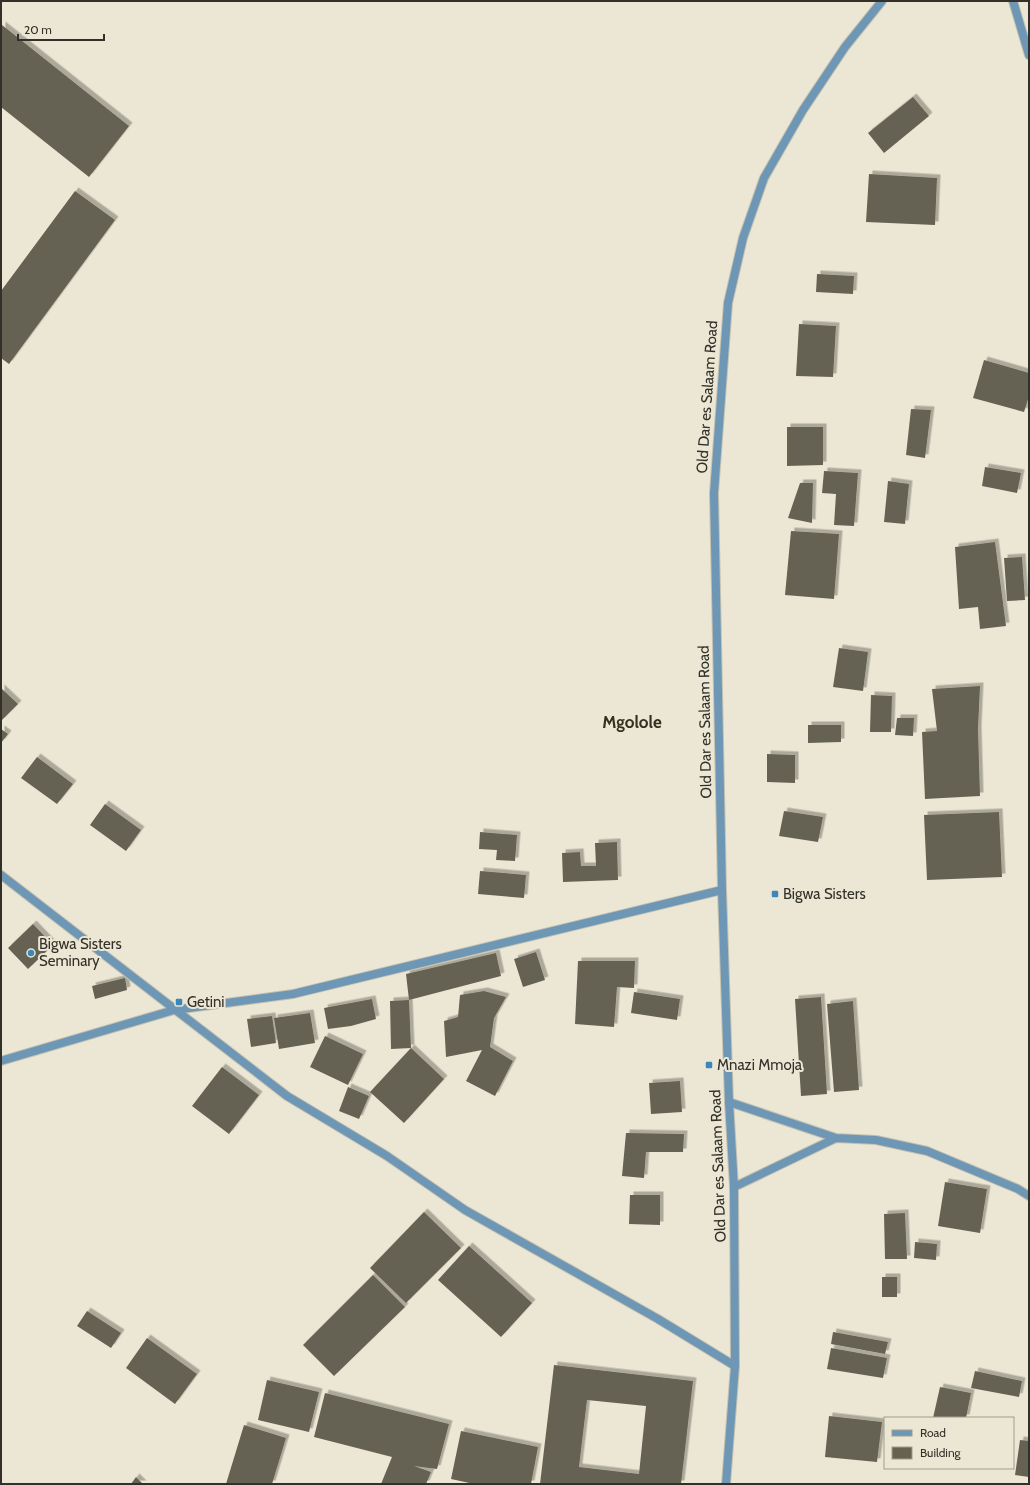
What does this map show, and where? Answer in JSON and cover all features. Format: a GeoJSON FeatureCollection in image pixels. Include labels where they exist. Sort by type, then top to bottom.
{"type":"FeatureCollection","features":[{"type":"Feature","properties":{"kind":"street","name":"Old Dar es Salaam Road"},"geometry":{"type":"LineString","coordinates":[[726,1484],[735,1366],[734,1187],[729,1102],[722,890],[714,493],[728,303],[743,238],[764,178],[803,110],[845,47],[882,1]]}},
{"type":"Feature","properties":{"kind":"street"},"geometry":{"type":"LineString","coordinates":[[1013,1],[1029,55]]}},
{"type":"Feature","properties":{"kind":"street"},"geometry":{"type":"LineString","coordinates":[[1,874],[174,1010],[287,1096],[387,1156],[465,1210],[658,1319],[735,1366]]}},
{"type":"Feature","properties":{"kind":"street"},"geometry":{"type":"LineString","coordinates":[[1,1061],[174,1010],[293,994],[722,890]]}},
{"type":"Feature","properties":{"kind":"street"},"geometry":{"type":"LineString","coordinates":[[729,1102],[836,1138],[876,1140],[926,1151],[1018,1189],[1029,1196]]}},
{"type":"Feature","properties":{"kind":"street"},"geometry":{"type":"LineString","coordinates":[[734,1187],[836,1138]]}},
{"type":"Feature","properties":{"kind":"building"},"geometry":{"type":"Polygon","coordinates":[[[2,25],[129,126],[89,177],[1,107],[2,25]]]}},
{"type":"Feature","properties":{"kind":"building"},"geometry":{"type":"Polygon","coordinates":[[[913,97],[929,116],[884,153],[868,133],[913,97]]]}},
{"type":"Feature","properties":{"kind":"building"},"geometry":{"type":"Polygon","coordinates":[[[869,174],[937,178],[935,225],[866,222],[869,174]]]}},
{"type":"Feature","properties":{"kind":"building"},"geometry":{"type":"Polygon","coordinates":[[[75,191],[115,220],[9,364],[1,358],[1,291],[75,191]]]}},
{"type":"Feature","properties":{"kind":"building"},"geometry":{"type":"Polygon","coordinates":[[[817,274],[854,276],[853,294],[816,292],[817,274]]]}},
{"type":"Feature","properties":{"kind":"building"},"geometry":{"type":"Polygon","coordinates":[[[799,324],[836,326],[833,377],[796,376],[799,324]]]}},
{"type":"Feature","properties":{"kind":"building"},"geometry":{"type":"Polygon","coordinates":[[[984,360],[1029,373],[1029,396],[1024,412],[973,398],[984,360]]]}},
{"type":"Feature","properties":{"kind":"building"},"geometry":{"type":"Polygon","coordinates":[[[911,409],[931,410],[925,458],[906,455],[911,409]]]}},
{"type":"Feature","properties":{"kind":"building"},"geometry":{"type":"Polygon","coordinates":[[[787,427],[823,427],[823,465],[787,466],[787,427]]]}},
{"type":"Feature","properties":{"kind":"building"},"geometry":{"type":"Polygon","coordinates":[[[985,467],[1021,473],[1017,493],[982,486],[985,467]]]}},
{"type":"Feature","properties":{"kind":"building"},"geometry":{"type":"Polygon","coordinates":[[[824,471],[858,473],[854,526],[834,525],[836,494],[822,493],[824,471]]]}},
{"type":"Feature","properties":{"kind":"building"},"geometry":{"type":"Polygon","coordinates":[[[888,481],[909,484],[905,524],[884,522],[888,481]]]}},
{"type":"Feature","properties":{"kind":"building"},"geometry":{"type":"Polygon","coordinates":[[[800,483],[813,483],[812,523],[788,518],[800,483]]]}},
{"type":"Feature","properties":{"kind":"building"},"geometry":{"type":"Polygon","coordinates":[[[791,531],[839,534],[834,599],[785,595],[791,531]]]}},
{"type":"Feature","properties":{"kind":"building"},"geometry":{"type":"Polygon","coordinates":[[[995,542],[1006,626],[980,629],[978,607],[959,609],[955,547],[995,542]]]}},
{"type":"Feature","properties":{"kind":"building"},"geometry":{"type":"Polygon","coordinates":[[[1022,557],[1025,600],[1007,601],[1004,558],[1022,557]]]}},
{"type":"Feature","properties":{"kind":"building"},"geometry":{"type":"Polygon","coordinates":[[[839,648],[868,652],[863,691],[833,687],[839,648]]]}},
{"type":"Feature","properties":{"kind":"building"},"geometry":{"type":"Polygon","coordinates":[[[980,686],[978,729],[980,796],[925,799],[922,732],[937,731],[932,689],[980,686]]]}},
{"type":"Feature","properties":{"kind":"building"},"geometry":{"type":"Polygon","coordinates":[[[1,688],[18,704],[1,721],[1,688]]]}},
{"type":"Feature","properties":{"kind":"building"},"geometry":{"type":"Polygon","coordinates":[[[871,695],[892,696],[891,732],[870,732],[871,695]]]}},
{"type":"Feature","properties":{"kind":"building"},"geometry":{"type":"Polygon","coordinates":[[[897,718],[914,718],[913,736],[895,735],[897,718]]]}},
{"type":"Feature","properties":{"kind":"building"},"geometry":{"type":"Polygon","coordinates":[[[808,725],[841,725],[841,742],[808,743],[808,725]]]}},
{"type":"Feature","properties":{"kind":"building"},"geometry":{"type":"Polygon","coordinates":[[[1,729],[8,734],[1,743],[1,729]]]}},
{"type":"Feature","properties":{"kind":"building"},"geometry":{"type":"Polygon","coordinates":[[[767,754],[795,755],[795,783],[767,782],[767,754]]]}},
{"type":"Feature","properties":{"kind":"building"},"geometry":{"type":"Polygon","coordinates":[[[37,757],[73,784],[57,804],[21,778],[37,757]]]}},
{"type":"Feature","properties":{"kind":"building"},"geometry":{"type":"Polygon","coordinates":[[[105,804],[141,830],[126,851],[90,825],[105,804]]]}},
{"type":"Feature","properties":{"kind":"building"},"geometry":{"type":"Polygon","coordinates":[[[784,811],[823,817],[818,842],[779,836],[784,811]]]}},
{"type":"Feature","properties":{"kind":"building"},"geometry":{"type":"Polygon","coordinates":[[[999,812],[1002,877],[927,880],[924,815],[999,812]]]}},
{"type":"Feature","properties":{"kind":"building"},"geometry":{"type":"Polygon","coordinates":[[[480,832],[517,835],[515,861],[496,860],[497,850],[479,849],[480,832]]]}},
{"type":"Feature","properties":{"kind":"building"},"geometry":{"type":"Polygon","coordinates":[[[617,842],[618,880],[563,882],[562,853],[580,852],[581,866],[596,866],[595,843],[617,842]]]}},
{"type":"Feature","properties":{"kind":"building"},"geometry":{"type":"Polygon","coordinates":[[[480,871],[526,875],[524,898],[478,894],[480,871]]]}},
{"type":"Feature","properties":{"kind":"building"},"geometry":{"type":"Polygon","coordinates":[[[33,924],[53,945],[28,969],[8,948],[33,924]]]}},
{"type":"Feature","properties":{"kind":"building"},"geometry":{"type":"Polygon","coordinates":[[[536,952],[545,980],[523,987],[514,959],[536,952]]]}},
{"type":"Feature","properties":{"kind":"building"},"geometry":{"type":"Polygon","coordinates":[[[496,953],[501,976],[409,1000],[406,974],[496,953]]]}},
{"type":"Feature","properties":{"kind":"building"},"geometry":{"type":"Polygon","coordinates":[[[578,961],[635,961],[634,988],[617,987],[614,1027],[575,1024],[578,961]]]}},
{"type":"Feature","properties":{"kind":"building"},"geometry":{"type":"Polygon","coordinates":[[[125,978],[127,990],[95,999],[92,986],[125,978]]]}},
{"type":"Feature","properties":{"kind":"building"},"geometry":{"type":"Polygon","coordinates":[[[484,991],[506,997],[494,1018],[490,1047],[513,1061],[495,1096],[466,1081],[482,1050],[446,1057],[444,1021],[458,1017],[460,995],[484,991]]]}},
{"type":"Feature","properties":{"kind":"building"},"geometry":{"type":"Polygon","coordinates":[[[634,992],[680,999],[677,1020],[631,1013],[634,992]]]}},
{"type":"Feature","properties":{"kind":"building"},"geometry":{"type":"Polygon","coordinates":[[[821,997],[827,1094],[801,1096],[795,999],[821,997]]]}},
{"type":"Feature","properties":{"kind":"building"},"geometry":{"type":"Polygon","coordinates":[[[372,999],[376,1019],[351,1026],[328,1029],[324,1008],[372,999]]]}},
{"type":"Feature","properties":{"kind":"building"},"geometry":{"type":"Polygon","coordinates":[[[409,1000],[411,1048],[391,1049],[390,1001],[409,1000]]]}},
{"type":"Feature","properties":{"kind":"building"},"geometry":{"type":"Polygon","coordinates":[[[853,1001],[859,1090],[834,1092],[827,1004],[853,1001]]]}},
{"type":"Feature","properties":{"kind":"building"},"geometry":{"type":"Polygon","coordinates":[[[310,1013],[315,1043],[279,1049],[274,1018],[310,1013]]]}},
{"type":"Feature","properties":{"kind":"building"},"geometry":{"type":"Polygon","coordinates":[[[272,1016],[276,1043],[251,1047],[247,1019],[272,1016]]]}},
{"type":"Feature","properties":{"kind":"building"},"geometry":{"type":"Polygon","coordinates":[[[325,1036],[363,1054],[348,1085],[310,1067],[325,1036]]]}},
{"type":"Feature","properties":{"kind":"building"},"geometry":{"type":"Polygon","coordinates":[[[411,1048],[444,1079],[404,1123],[370,1092],[411,1048]]]}},
{"type":"Feature","properties":{"kind":"building"},"geometry":{"type":"Polygon","coordinates":[[[222,1067],[259,1095],[229,1134],[192,1106],[222,1067]]]}},
{"type":"Feature","properties":{"kind":"building"},"geometry":{"type":"Polygon","coordinates":[[[680,1081],[682,1112],[651,1114],[649,1083],[680,1081]]]}},
{"type":"Feature","properties":{"kind":"building"},"geometry":{"type":"Polygon","coordinates":[[[348,1087],[369,1096],[359,1119],[339,1111],[348,1087]]]}},
{"type":"Feature","properties":{"kind":"building"},"geometry":{"type":"Polygon","coordinates":[[[626,1133],[684,1134],[683,1152],[646,1152],[644,1178],[622,1176],[626,1133]]]}},
{"type":"Feature","properties":{"kind":"building"},"geometry":{"type":"Polygon","coordinates":[[[945,1182],[987,1189],[980,1233],[938,1226],[945,1182]]]}},
{"type":"Feature","properties":{"kind":"building"},"geometry":{"type":"Polygon","coordinates":[[[630,1195],[660,1195],[660,1225],[629,1224],[630,1195]]]}},
{"type":"Feature","properties":{"kind":"building"},"geometry":{"type":"Polygon","coordinates":[[[424,1212],[461,1248],[406,1303],[370,1268],[424,1212]]]}},
{"type":"Feature","properties":{"kind":"building"},"geometry":{"type":"Polygon","coordinates":[[[905,1213],[907,1259],[885,1259],[884,1214],[905,1213]]]}},
{"type":"Feature","properties":{"kind":"building"},"geometry":{"type":"Polygon","coordinates":[[[915,1242],[937,1244],[936,1260],[914,1258],[915,1242]]]}},
{"type":"Feature","properties":{"kind":"building"},"geometry":{"type":"Polygon","coordinates":[[[469,1246],[532,1303],[501,1337],[438,1280],[469,1246]]]}},
{"type":"Feature","properties":{"kind":"building"},"geometry":{"type":"Polygon","coordinates":[[[373,1275],[405,1307],[334,1376],[303,1345],[373,1275]]]}},
{"type":"Feature","properties":{"kind":"building"},"geometry":{"type":"Polygon","coordinates":[[[882,1277],[897,1277],[897,1297],[882,1297],[882,1277]]]}},
{"type":"Feature","properties":{"kind":"building"},"geometry":{"type":"Polygon","coordinates":[[[87,1311],[121,1333],[111,1348],[77,1326],[87,1311]]]}},
{"type":"Feature","properties":{"kind":"building"},"geometry":{"type":"Polygon","coordinates":[[[833,1332],[888,1342],[885,1354],[831,1344],[833,1332]]]}},
{"type":"Feature","properties":{"kind":"building"},"geometry":{"type":"Polygon","coordinates":[[[147,1338],[197,1374],[175,1404],[126,1368],[147,1338]]]}},
{"type":"Feature","properties":{"kind":"building"},"geometry":{"type":"Polygon","coordinates":[[[831,1348],[887,1358],[883,1378],[827,1369],[831,1348]]]}},
{"type":"Feature","properties":{"kind":"building"},"geometry":{"type":"Polygon","coordinates":[[[554,1365],[693,1381],[681,1484],[540,1484],[554,1365]],[[587,1400],[579,1467],[639,1474],[646,1406],[587,1400]]]}},
{"type":"Feature","properties":{"kind":"building"},"geometry":{"type":"Polygon","coordinates":[[[975,1371],[1022,1381],[1019,1397],[971,1388],[975,1371]]]}},
{"type":"Feature","properties":{"kind":"building"},"geometry":{"type":"Polygon","coordinates":[[[267,1380],[319,1392],[309,1432],[258,1420],[267,1380]]]}},
{"type":"Feature","properties":{"kind":"building"},"geometry":{"type":"Polygon","coordinates":[[[940,1387],[971,1393],[966,1417],[933,1417],[940,1387]]]}},
{"type":"Feature","properties":{"kind":"building"},"geometry":{"type":"Polygon","coordinates":[[[325,1393],[449,1424],[437,1469],[414,1466],[431,1472],[426,1484],[381,1484],[392,1457],[314,1437],[325,1393]]]}},
{"type":"Feature","properties":{"kind":"building"},"geometry":{"type":"Polygon","coordinates":[[[829,1416],[882,1422],[877,1462],[825,1457],[829,1416]]]}},
{"type":"Feature","properties":{"kind":"building"},"geometry":{"type":"Polygon","coordinates":[[[244,1425],[286,1438],[272,1484],[226,1484],[244,1425]]]}},
{"type":"Feature","properties":{"kind":"building"},"geometry":{"type":"Polygon","coordinates":[[[461,1431],[538,1447],[531,1484],[474,1484],[451,1479],[461,1431]]]}},
{"type":"Feature","properties":{"kind":"building"},"geometry":{"type":"Polygon","coordinates":[[[1020,1440],[1029,1441],[1029,1477],[1015,1475],[1020,1440]]]}},
{"type":"Feature","properties":{"kind":"building"},"geometry":{"type":"Polygon","coordinates":[[[136,1477],[143,1484],[131,1484],[136,1477]]]}},
{"type":"Feature","properties":{"kind":"place","name":"Bigwa Sisters"},"geometry":{"type":"Point","coordinates":[775,894]}},
{"type":"Feature","properties":{"kind":"place","name":"Bigwa Sisters Seminary"},"geometry":{"type":"Point","coordinates":[31,953]}},
{"type":"Feature","properties":{"kind":"place","name":"Getini"},"geometry":{"type":"Point","coordinates":[179,1002]}},
{"type":"Feature","properties":{"kind":"place","name":"Mnazi Mmoja"},"geometry":{"type":"Point","coordinates":[709,1065]}},
{"type":"Feature","properties":{"kind":"district","name":"Mgolole"},"geometry":{"type":"Point","coordinates":[632,722]}}]}
